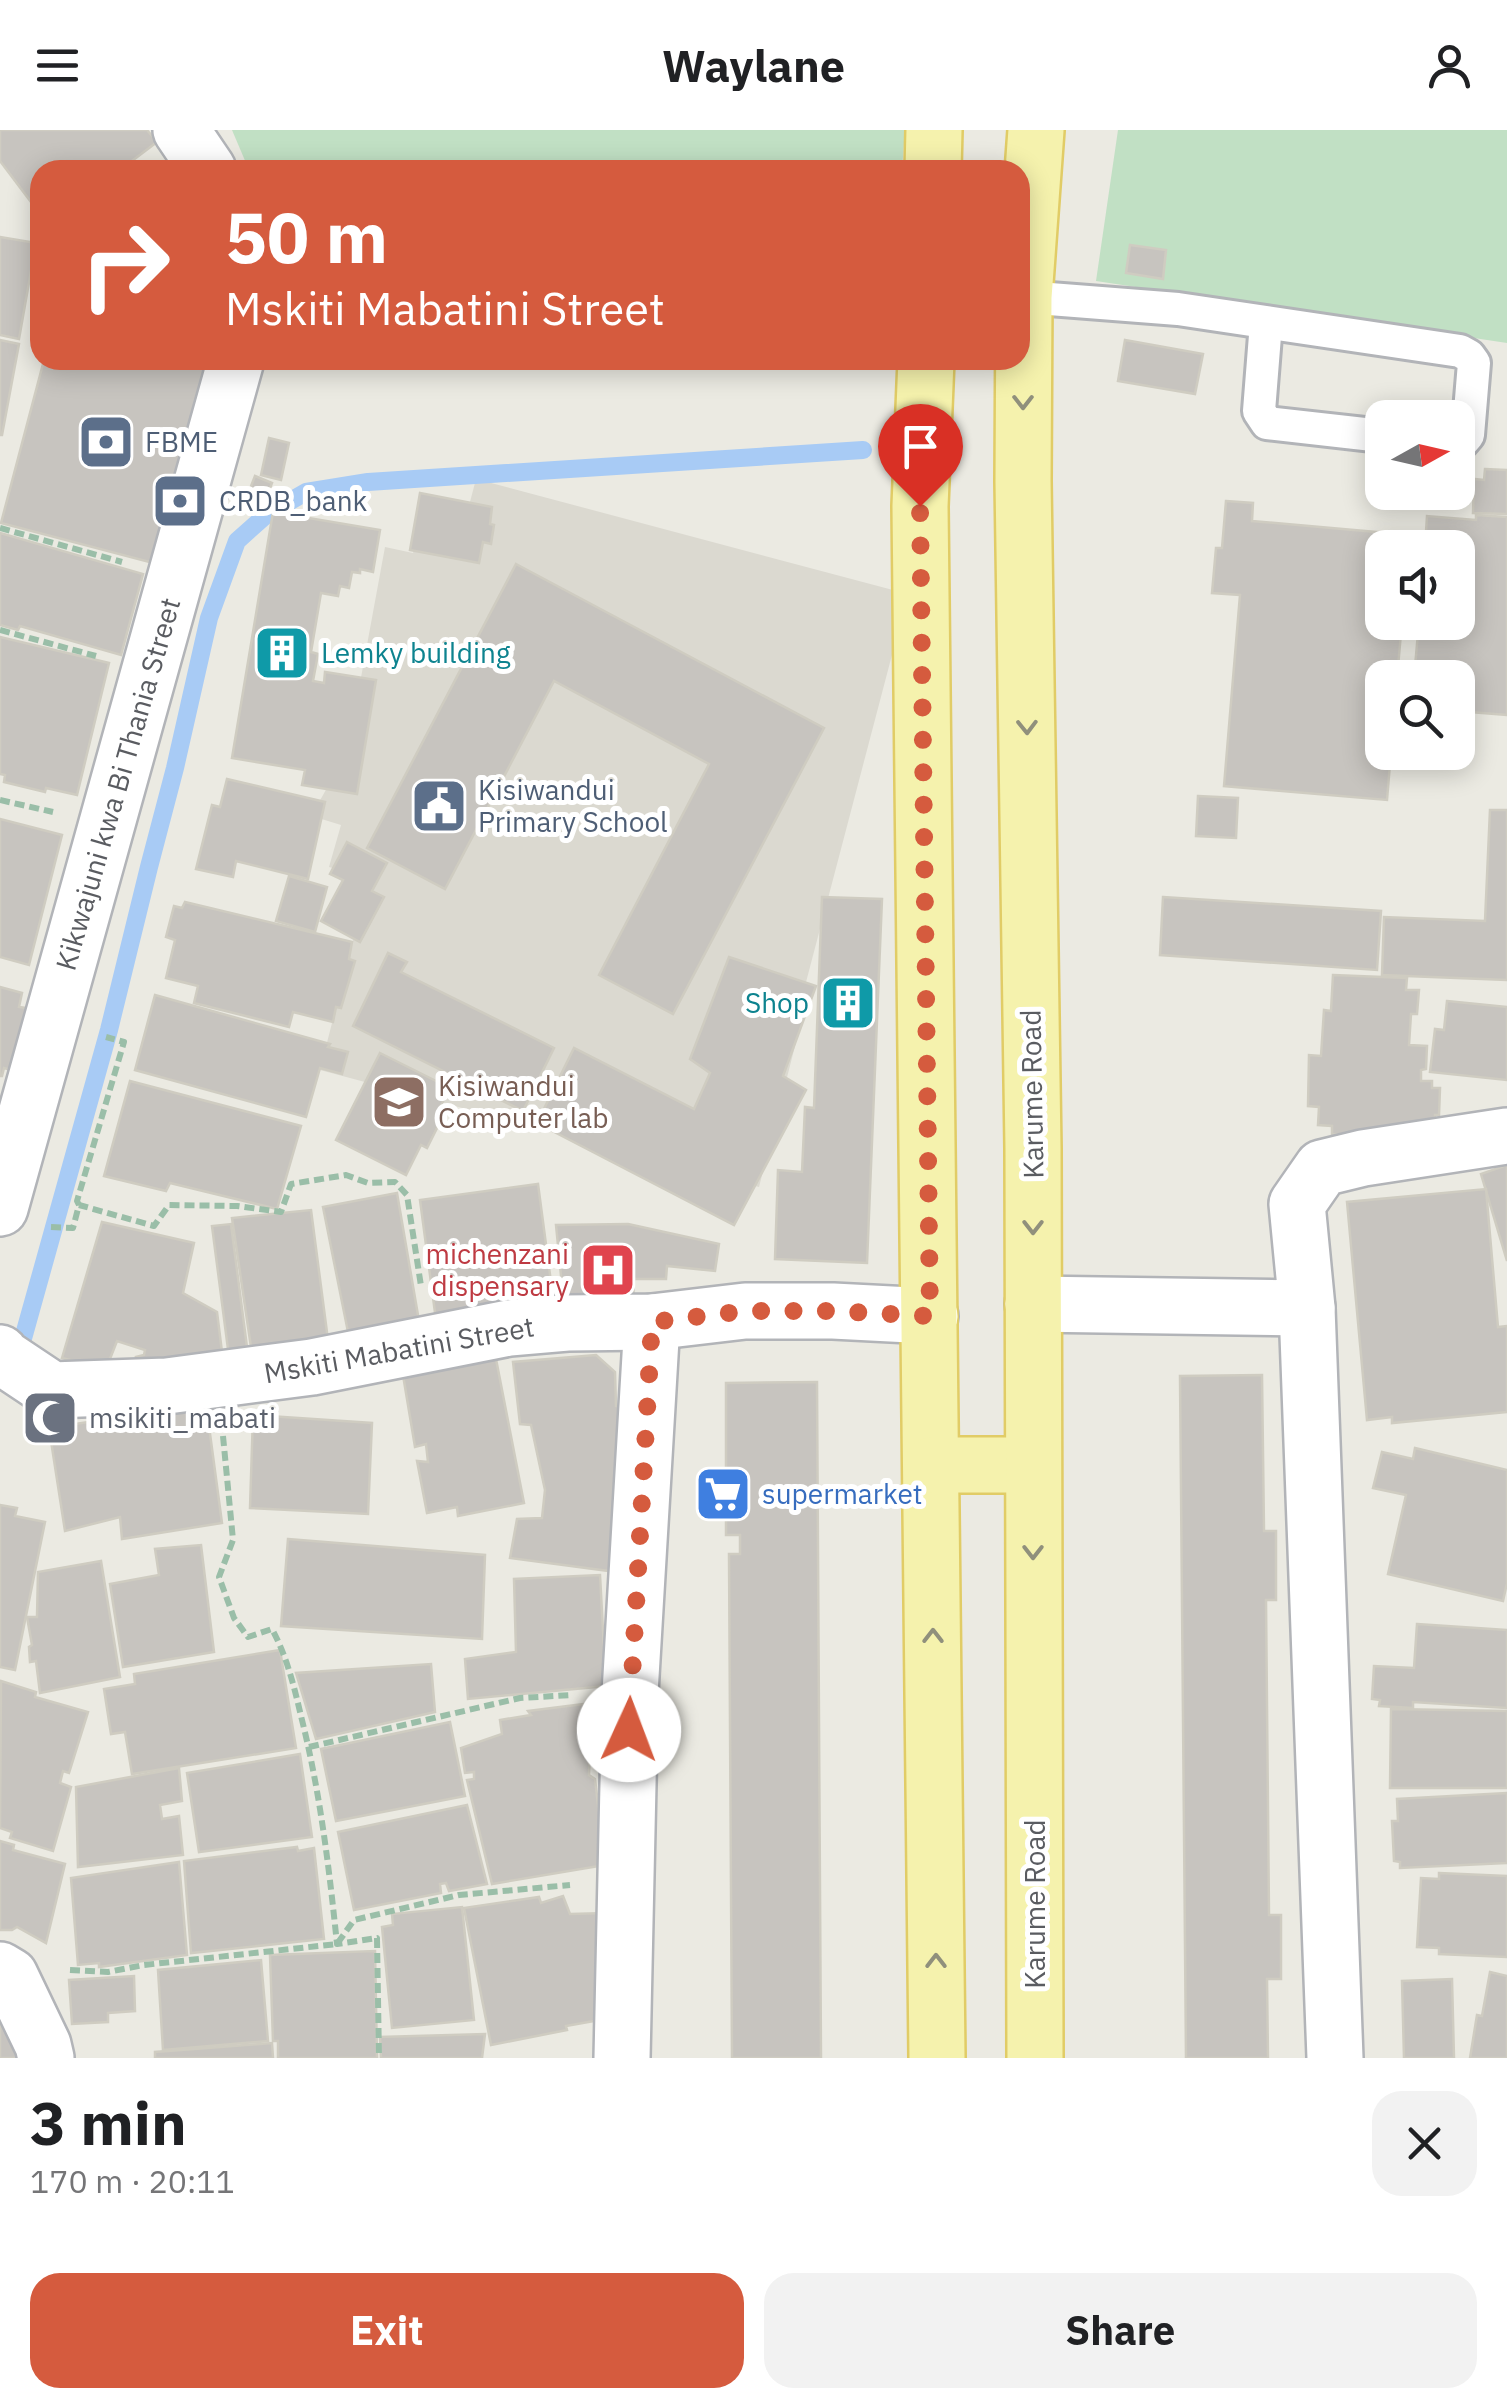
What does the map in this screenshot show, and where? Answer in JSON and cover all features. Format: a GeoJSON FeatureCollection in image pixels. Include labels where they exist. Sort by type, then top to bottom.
{"type":"FeatureCollection","features":[{"type":"Feature","properties":{"kind":"main road"},"geometry":{"type":"LineString","coordinates":[[932,160],[934,130]]}},
{"type":"Feature","properties":{"kind":"main road","name":"Karume Road"},"geometry":{"type":"LineString","coordinates":[[1030,202],[1036,130]]}},
{"type":"Feature","properties":{"kind":"main road"},"geometry":{"type":"LineString","coordinates":[[926,370],[920,506],[937,2058]]}},
{"type":"Feature","properties":{"kind":"main road","name":"Karume Road"},"geometry":{"type":"LineString","coordinates":[[1022,370],[1033,1148],[1035,2058]]}},
{"type":"Feature","properties":{"kind":"main road"},"geometry":{"type":"LineString","coordinates":[[932,1464],[1033,1465]]}},
{"type":"Feature","properties":{"kind":"street"},"geometry":{"type":"LineString","coordinates":[[181,130],[201,160]]}},
{"type":"Feature","properties":{"kind":"street","name":"Kikwajuni kwa Bi Thania Street"},"geometry":{"type":"LineString","coordinates":[[24,1218],[150,670],[233,370]]}},
{"type":"Feature","properties":{"kind":"street"},"geometry":{"type":"LineString","coordinates":[[1335,2058],[1307,1308],[1296,1204],[1322,1168],[1507,1136]]}},
{"type":"Feature","properties":{"kind":"street"},"geometry":{"type":"LineString","coordinates":[[1033,1304],[1307,1308]]}},
{"type":"Feature","properties":{"kind":"street","name":"Mskiti Mabatini Street"},"geometry":{"type":"LineString","coordinates":[[0,1355],[52,1390],[167,1386],[312,1367],[508,1328],[652,1322],[745,1311],[930,1316]]}},
{"type":"Feature","properties":{"kind":"street"},"geometry":{"type":"LineString","coordinates":[[622,2058],[630,1693],[652,1322]]}},
{"type":"Feature","properties":{"kind":"street"},"geometry":{"type":"LineString","coordinates":[[5,1973],[46,2058]]}},
{"type":"Feature","properties":{"kind":"lane"},"geometry":{"type":"LineString","coordinates":[[1030,298],[1178,309],[1460,351],[1474,363],[1471,400]]}},
{"type":"Feature","properties":{"kind":"lane"},"geometry":{"type":"LineString","coordinates":[[1266,323],[1259,412],[1267,423],[1365,434]]}},
{"type":"Feature","properties":{"kind":"path"},"geometry":{"type":"LineString","coordinates":[[0,528],[176,577]]}},
{"type":"Feature","properties":{"kind":"path"},"geometry":{"type":"LineString","coordinates":[[0,630],[150,670]]}},
{"type":"Feature","properties":{"kind":"path"},"geometry":{"type":"LineString","coordinates":[[24,1218],[73,1228],[77,1201],[124,1042],[106,1037]]}},
{"type":"Feature","properties":{"kind":"path"},"geometry":{"type":"LineString","coordinates":[[105,1070],[115,1073]]}},
{"type":"Feature","properties":{"kind":"path"},"geometry":{"type":"LineString","coordinates":[[68,1167],[86,1170]]}},
{"type":"Feature","properties":{"kind":"path"},"geometry":{"type":"LineString","coordinates":[[78,1205],[154,1226],[169,1205],[237,1206],[280,1212],[291,1184],[346,1176],[368,1183],[395,1182],[408,1195],[430,1342]]}},
{"type":"Feature","properties":{"kind":"path"},"geometry":{"type":"LineString","coordinates":[[217,1380],[234,1540],[219,1577],[234,1618],[248,1638],[272,1629],[284,1651],[309,1748],[327,1848],[337,1944]]}},
{"type":"Feature","properties":{"kind":"path"},"geometry":{"type":"LineString","coordinates":[[309,1748],[520,1698],[630,1693]]}},
{"type":"Feature","properties":{"kind":"path"},"geometry":{"type":"LineString","coordinates":[[337,1944],[354,1920],[459,1894],[626,1880]]}},
{"type":"Feature","properties":{"kind":"path"},"geometry":{"type":"LineString","coordinates":[[5,1973],[108,1972],[377,1938],[379,2058]]}},
{"type":"Feature","properties":{"kind":"shaded area","name":"Kisiwandui Primary School"},"geometry":{"type":"Polygon","coordinates":[[[476,479],[908,594],[800,1005],[805,1007],[759,1187],[320,1070],[369,878],[329,867],[341,825],[315,817],[337,770],[360,683],[385,547],[413,553],[418,536],[464,525],[476,479]]]}},
{"type":"Feature","properties":{"kind":"green space"},"geometry":{"type":"Polygon","coordinates":[[[232,130],[905,130],[903,160],[245,160],[232,130]]]}},
{"type":"Feature","properties":{"kind":"green space"},"geometry":{"type":"Polygon","coordinates":[[[1118,130],[1507,130],[1507,343],[1096,281],[1118,130]]]}},
{"type":"Feature","properties":{"kind":"building"},"geometry":{"type":"Polygon","coordinates":[[[0,130],[147,130],[157,142],[133,160],[30,160],[30,201],[0,161],[0,130]]]}},
{"type":"Feature","properties":{"kind":"building"},"geometry":{"type":"Polygon","coordinates":[[[0,237],[30,242],[30,277],[19,339],[0,335],[0,237]]]}},
{"type":"Feature","properties":{"kind":"building"},"geometry":{"type":"Polygon","coordinates":[[[1130,245],[1166,250],[1163,279],[1126,273],[1130,245]]]}},
{"type":"Feature","properties":{"kind":"building"},"geometry":{"type":"Polygon","coordinates":[[[0,340],[19,344],[2,435],[0,435],[0,340]]]}},
{"type":"Feature","properties":{"kind":"building"},"geometry":{"type":"Polygon","coordinates":[[[1125,340],[1203,354],[1195,394],[1118,381],[1125,340]]]}},
{"type":"Feature","properties":{"kind":"building","name":"FBME"},"geometry":{"type":"Polygon","coordinates":[[[41,370],[207,370],[157,564],[1,523],[41,370]]]}},
{"type":"Feature","properties":{"kind":"building"},"geometry":{"type":"Polygon","coordinates":[[[269,438],[289,443],[281,480],[261,475],[269,438]]]}},
{"type":"Feature","properties":{"kind":"building"},"geometry":{"type":"Polygon","coordinates":[[[1485,469],[1507,470],[1507,514],[1473,513],[1475,479],[1484,480],[1485,469]]]}},
{"type":"Feature","properties":{"kind":"building"},"geometry":{"type":"Polygon","coordinates":[[[255,476],[272,483],[263,507],[246,499],[255,476]]]}},
{"type":"Feature","properties":{"kind":"building"},"geometry":{"type":"Polygon","coordinates":[[[420,493],[492,507],[491,544],[483,542],[479,563],[410,550],[420,493]]]}},
{"type":"Feature","properties":{"kind":"building"},"geometry":{"type":"Polygon","coordinates":[[[1226,501],[1253,503],[1252,521],[1365,531],[1365,640],[1400,640],[1399,660],[1365,660],[1365,770],[1390,770],[1387,800],[1224,786],[1240,595],[1212,593],[1216,548],[1222,548],[1226,501]]]}},
{"type":"Feature","properties":{"kind":"building","name":"Lemky building"},"geometry":{"type":"Polygon","coordinates":[[[273,512],[380,530],[373,572],[352,572],[349,588],[340,586],[338,596],[321,593],[311,652],[318,654],[313,681],[324,683],[325,672],[376,680],[357,794],[302,785],[305,770],[232,758],[273,512]]]}},
{"type":"Feature","properties":{"kind":"building"},"geometry":{"type":"Polygon","coordinates":[[[1476,515],[1507,517],[1507,715],[1475,712],[1475,660],[1416,660],[1417,640],[1475,640],[1475,530],[1426,530],[1427,516],[1476,520],[1476,515]]]}},
{"type":"Feature","properties":{"kind":"building"},"geometry":{"type":"Polygon","coordinates":[[[0,533],[143,574],[121,655],[20,626],[18,630],[0,625],[0,533]]]}},
{"type":"Feature","properties":{"kind":"building","name":"Kisiwandui Primary School"},"geometry":{"type":"Polygon","coordinates":[[[516,564],[824,728],[673,1014],[599,975],[709,764],[554,681],[445,889],[367,848],[516,564]]]}},
{"type":"Feature","properties":{"kind":"building"},"geometry":{"type":"Polygon","coordinates":[[[0,637],[109,663],[77,795],[4,782],[5,775],[0,774],[0,637]]]}},
{"type":"Feature","properties":{"kind":"building"},"geometry":{"type":"Polygon","coordinates":[[[227,779],[325,802],[308,879],[236,861],[233,877],[196,869],[212,805],[220,807],[227,779]]]}},
{"type":"Feature","properties":{"kind":"building"},"geometry":{"type":"Polygon","coordinates":[[[1198,796],[1238,798],[1236,838],[1196,836],[1198,796]]]}},
{"type":"Feature","properties":{"kind":"building"},"geometry":{"type":"Polygon","coordinates":[[[1490,810],[1507,810],[1507,980],[1382,975],[1384,917],[1485,921],[1490,810]]]}},
{"type":"Feature","properties":{"kind":"building"},"geometry":{"type":"Polygon","coordinates":[[[0,819],[62,835],[29,965],[0,957],[0,819]]]}},
{"type":"Feature","properties":{"kind":"building"},"geometry":{"type":"Polygon","coordinates":[[[347,842],[387,863],[372,891],[384,897],[360,942],[321,921],[343,880],[330,874],[347,842]]]}},
{"type":"Feature","properties":{"kind":"building"},"geometry":{"type":"Polygon","coordinates":[[[289,876],[327,887],[315,932],[276,921],[289,876]]]}},
{"type":"Feature","properties":{"kind":"building","name":"Shop"},"geometry":{"type":"Polygon","coordinates":[[[822,897],[882,899],[867,1263],[775,1259],[778,1170],[802,1172],[805,1107],[814,1108],[822,897]]]}},
{"type":"Feature","properties":{"kind":"building"},"geometry":{"type":"Polygon","coordinates":[[[1163,897],[1381,911],[1377,970],[1160,955],[1163,897]]]}},
{"type":"Feature","properties":{"kind":"building"},"geometry":{"type":"Polygon","coordinates":[[[185,902],[352,942],[349,959],[355,961],[333,1022],[293,1012],[289,1027],[194,1003],[198,986],[166,978],[175,940],[166,937],[174,906],[182,908],[185,902]]]}},
{"type":"Feature","properties":{"kind":"building"},"geometry":{"type":"Polygon","coordinates":[[[388,953],[407,962],[401,972],[554,1048],[523,1111],[353,1026],[388,953]]]}},
{"type":"Feature","properties":{"kind":"building"},"geometry":{"type":"Polygon","coordinates":[[[729,957],[816,986],[783,1076],[806,1090],[734,1225],[537,1123],[574,1048],[694,1109],[710,1073],[690,1059],[729,957]]]}},
{"type":"Feature","properties":{"kind":"building"},"geometry":{"type":"Polygon","coordinates":[[[1333,975],[1407,978],[1406,990],[1419,990],[1417,1014],[1411,1014],[1409,1045],[1427,1046],[1421,1081],[1432,1081],[1432,1088],[1440,1088],[1434,1138],[1332,1134],[1332,1126],[1318,1125],[1319,1107],[1308,1106],[1309,1055],[1321,1056],[1324,1010],[1331,1011],[1333,975]]]}},
{"type":"Feature","properties":{"kind":"building"},"geometry":{"type":"Polygon","coordinates":[[[0,987],[22,993],[19,1007],[27,1008],[11,1070],[4,1068],[2,1076],[0,1076],[0,987]]]}},
{"type":"Feature","properties":{"kind":"building"},"geometry":{"type":"Polygon","coordinates":[[[155,995],[330,1044],[328,1047],[348,1052],[342,1074],[320,1068],[306,1117],[135,1070],[155,995]]]}},
{"type":"Feature","properties":{"kind":"building"},"geometry":{"type":"Polygon","coordinates":[[[1447,1001],[1507,1007],[1507,1080],[1430,1072],[1435,1029],[1444,1030],[1447,1001]]]}},
{"type":"Feature","properties":{"kind":"building","name":"Kisiwandui Computer lab"},"geometry":{"type":"Polygon","coordinates":[[[380,1053],[450,1088],[436,1115],[442,1118],[427,1148],[421,1145],[406,1175],[336,1140],[380,1053]]]}},
{"type":"Feature","properties":{"kind":"building"},"geometry":{"type":"Polygon","coordinates":[[[130,1081],[301,1126],[277,1209],[170,1183],[166,1191],[104,1176],[130,1081]]]}},
{"type":"Feature","properties":{"kind":"building"},"geometry":{"type":"Polygon","coordinates":[[[1507,1165],[1507,1261],[1481,1174],[1507,1165]]]}},
{"type":"Feature","properties":{"kind":"building"},"geometry":{"type":"Polygon","coordinates":[[[538,1184],[554,1305],[436,1320],[420,1200],[538,1184]]]}},
{"type":"Feature","properties":{"kind":"building"},"geometry":{"type":"Polygon","coordinates":[[[1486,1189],[1498,1327],[1507,1326],[1507,1412],[1392,1423],[1392,1417],[1367,1420],[1347,1202],[1486,1189]]]}},
{"type":"Feature","properties":{"kind":"building"},"geometry":{"type":"Polygon","coordinates":[[[397,1193],[419,1321],[348,1332],[323,1207],[397,1193]]]}},
{"type":"Feature","properties":{"kind":"building"},"geometry":{"type":"Polygon","coordinates":[[[311,1210],[328,1340],[252,1354],[232,1218],[311,1210]]]}},
{"type":"Feature","properties":{"kind":"building"},"geometry":{"type":"Polygon","coordinates":[[[102,1222],[194,1243],[183,1293],[217,1312],[223,1360],[140,1374],[136,1357],[144,1355],[145,1350],[117,1341],[106,1369],[62,1358],[102,1222]]]}},
{"type":"Feature","properties":{"kind":"building"},"geometry":{"type":"Polygon","coordinates":[[[231,1224],[248,1355],[229,1357],[212,1226],[231,1224]]]}},
{"type":"Feature","properties":{"kind":"building"},"geometry":{"type":"Polygon","coordinates":[[[628,1224],[719,1244],[715,1271],[667,1266],[666,1279],[634,1279],[633,1304],[565,1316],[556,1225],[628,1224]]]}},
{"type":"Feature","properties":{"kind":"building"},"geometry":{"type":"Polygon","coordinates":[[[596,1355],[615,1372],[616,1406],[630,1408],[620,1564],[610,1563],[609,1571],[510,1558],[517,1519],[542,1518],[545,1490],[531,1425],[520,1424],[513,1362],[596,1355]]]}},
{"type":"Feature","properties":{"kind":"building"},"geometry":{"type":"Polygon","coordinates":[[[496,1359],[524,1503],[458,1516],[457,1507],[427,1513],[417,1461],[428,1462],[426,1444],[415,1447],[402,1369],[496,1359]]]}},
{"type":"Feature","properties":{"kind":"building"},"geometry":{"type":"Polygon","coordinates":[[[1262,1375],[1264,1531],[1276,1531],[1276,1600],[1266,1600],[1269,1915],[1281,1915],[1281,1979],[1267,1979],[1268,2058],[1186,2058],[1180,1376],[1262,1375]]]}},
{"type":"Feature","properties":{"kind":"building"},"geometry":{"type":"Polygon","coordinates":[[[817,1382],[821,2058],[732,2058],[729,1554],[740,1554],[740,1535],[726,1535],[726,1383],[817,1382]]]}},
{"type":"Feature","properties":{"kind":"building"},"geometry":{"type":"Polygon","coordinates":[[[206,1404],[222,1523],[122,1539],[120,1517],[65,1531],[49,1428],[206,1404]]]}},
{"type":"Feature","properties":{"kind":"building"},"geometry":{"type":"Polygon","coordinates":[[[253,1415],[372,1423],[368,1514],[250,1508],[253,1415]]]}},
{"type":"Feature","properties":{"kind":"building"},"geometry":{"type":"Polygon","coordinates":[[[1415,1448],[1507,1470],[1507,1583],[1503,1601],[1388,1574],[1406,1495],[1373,1488],[1382,1452],[1413,1459],[1415,1448]]]}},
{"type":"Feature","properties":{"kind":"building"},"geometry":{"type":"Polygon","coordinates":[[[0,1505],[17,1508],[15,1516],[45,1522],[15,1670],[0,1667],[0,1505]]]}},
{"type":"Feature","properties":{"kind":"building"},"geometry":{"type":"Polygon","coordinates":[[[288,1539],[485,1555],[482,1639],[281,1626],[288,1539]]]}},
{"type":"Feature","properties":{"kind":"building"},"geometry":{"type":"Polygon","coordinates":[[[201,1545],[214,1652],[123,1667],[110,1584],[159,1575],[155,1549],[201,1545]]]}},
{"type":"Feature","properties":{"kind":"building"},"geometry":{"type":"Polygon","coordinates":[[[101,1561],[120,1677],[40,1693],[36,1661],[30,1662],[32,1645],[27,1617],[37,1617],[38,1572],[101,1561]]]}},
{"type":"Feature","properties":{"kind":"building"},"geometry":{"type":"Polygon","coordinates":[[[600,1575],[606,1686],[468,1699],[465,1659],[516,1652],[514,1579],[600,1575]]]}},
{"type":"Feature","properties":{"kind":"building"},"geometry":{"type":"Polygon","coordinates":[[[1417,1624],[1507,1630],[1507,1708],[1413,1702],[1413,1708],[1379,1706],[1380,1700],[1372,1699],[1374,1666],[1414,1668],[1417,1624]]]}},
{"type":"Feature","properties":{"kind":"building"},"geometry":{"type":"Polygon","coordinates":[[[280,1650],[296,1748],[132,1774],[125,1732],[111,1734],[104,1689],[135,1684],[134,1674],[280,1650]]]}},
{"type":"Feature","properties":{"kind":"building"},"geometry":{"type":"Polygon","coordinates":[[[431,1664],[435,1712],[316,1739],[296,1673],[431,1664]]]}},
{"type":"Feature","properties":{"kind":"building"},"geometry":{"type":"Polygon","coordinates":[[[1,1681],[36,1692],[35,1697],[88,1712],[69,1773],[63,1771],[60,1783],[71,1787],[53,1851],[10,1838],[12,1832],[0,1828],[1,1681]]]}},
{"type":"Feature","properties":{"kind":"building"},"geometry":{"type":"Polygon","coordinates":[[[592,1703],[589,1775],[595,1779],[605,1865],[492,1884],[467,1780],[474,1779],[474,1772],[465,1773],[461,1748],[502,1734],[500,1720],[531,1715],[528,1711],[592,1703]]]}},
{"type":"Feature","properties":{"kind":"building"},"geometry":{"type":"Polygon","coordinates":[[[1391,1709],[1507,1711],[1507,1788],[1390,1788],[1391,1709]]]}},
{"type":"Feature","properties":{"kind":"building"},"geometry":{"type":"Polygon","coordinates":[[[450,1722],[465,1796],[336,1821],[321,1749],[450,1722]]]}},
{"type":"Feature","properties":{"kind":"building"},"geometry":{"type":"Polygon","coordinates":[[[300,1754],[312,1837],[199,1852],[187,1773],[300,1754]]]}},
{"type":"Feature","properties":{"kind":"building"},"geometry":{"type":"Polygon","coordinates":[[[179,1768],[182,1801],[160,1805],[162,1819],[179,1816],[183,1855],[78,1867],[76,1787],[179,1768]]]}},
{"type":"Feature","properties":{"kind":"building"},"geometry":{"type":"Polygon","coordinates":[[[1507,1793],[1507,1863],[1400,1868],[1400,1862],[1394,1861],[1392,1821],[1398,1821],[1397,1799],[1507,1793]]]}},
{"type":"Feature","properties":{"kind":"building"},"geometry":{"type":"Polygon","coordinates":[[[467,1805],[487,1884],[449,1891],[446,1883],[440,1884],[441,1893],[354,1910],[338,1832],[467,1805]]]}},
{"type":"Feature","properties":{"kind":"building"},"geometry":{"type":"Polygon","coordinates":[[[0,1841],[14,1845],[13,1850],[65,1864],[46,1943],[17,1927],[0,1930],[0,1841]]]}},
{"type":"Feature","properties":{"kind":"building"},"geometry":{"type":"Polygon","coordinates":[[[297,1847],[298,1851],[314,1848],[324,1939],[191,1953],[184,1861],[297,1847]]]}},
{"type":"Feature","properties":{"kind":"building"},"geometry":{"type":"Polygon","coordinates":[[[179,1862],[187,1955],[99,1967],[99,1963],[78,1965],[71,1878],[179,1862]]]}},
{"type":"Feature","properties":{"kind":"building"},"geometry":{"type":"Polygon","coordinates":[[[1439,1873],[1507,1876],[1507,1957],[1439,1954],[1439,1948],[1417,1947],[1421,1878],[1439,1879],[1439,1873]]]}},
{"type":"Feature","properties":{"kind":"building"},"geometry":{"type":"Polygon","coordinates":[[[563,1896],[570,1914],[607,1913],[611,2018],[491,2045],[464,1908],[539,1897],[541,1903],[563,1896]]]}},
{"type":"Feature","properties":{"kind":"building"},"geometry":{"type":"Polygon","coordinates":[[[462,1907],[474,2020],[392,2028],[382,1927],[393,1925],[392,1914],[462,1907]]]}},
{"type":"Feature","properties":{"kind":"building"},"geometry":{"type":"Polygon","coordinates":[[[375,1951],[377,2058],[278,2058],[278,2041],[273,2041],[270,1955],[375,1951]]]}},
{"type":"Feature","properties":{"kind":"building"},"geometry":{"type":"Polygon","coordinates":[[[261,1960],[268,2041],[163,2050],[158,1970],[261,1960]]]}},
{"type":"Feature","properties":{"kind":"building"},"geometry":{"type":"Polygon","coordinates":[[[1490,1972],[1507,1976],[1507,2058],[1470,2058],[1477,2015],[1482,2016],[1490,1972]]]}},
{"type":"Feature","properties":{"kind":"building"},"geometry":{"type":"Polygon","coordinates":[[[134,1976],[135,2011],[108,2013],[108,2022],[72,2024],[69,1980],[134,1976]]]}},
{"type":"Feature","properties":{"kind":"building"},"geometry":{"type":"Polygon","coordinates":[[[1452,1979],[1454,2058],[1404,2058],[1402,1981],[1452,1979]]]}},
{"type":"Feature","properties":{"kind":"building"},"geometry":{"type":"Polygon","coordinates":[[[0,2015],[30,2058],[0,2058],[0,2015]]]}},
{"type":"Feature","properties":{"kind":"building"},"geometry":{"type":"Polygon","coordinates":[[[485,2034],[482,2058],[381,2058],[380,2037],[485,2034]]]}},
{"type":"Feature","properties":{"kind":"building"},"geometry":{"type":"Polygon","coordinates":[[[272,2043],[273,2058],[155,2058],[155,2052],[272,2043]]]}},
{"type":"Feature","properties":{"kind":"waterway"},"geometry":{"type":"LineString","coordinates":[[22,1342],[109,1030],[209,618],[237,541],[266,515],[306,492],[368,482],[863,450]]}},
{"type":"Feature","properties":{"kind":"place","name":"FBME"},"geometry":{"type":"Point","coordinates":[106,442]}},
{"type":"Feature","properties":{"kind":"place","name":"CRDB_bank"},"geometry":{"type":"Point","coordinates":[180,501]}},
{"type":"Feature","properties":{"kind":"place","name":"Lemky building"},"geometry":{"type":"Point","coordinates":[282,653]}},
{"type":"Feature","properties":{"kind":"place","name":"Kisiwandui Primary School"},"geometry":{"type":"Point","coordinates":[439,806]}},
{"type":"Feature","properties":{"kind":"place","name":"Shop"},"geometry":{"type":"Point","coordinates":[848,1003]}},
{"type":"Feature","properties":{"kind":"place","name":"Kisiwandui Computer lab"},"geometry":{"type":"Point","coordinates":[399,1102]}},
{"type":"Feature","properties":{"kind":"place","name":"michenzani dispensary"},"geometry":{"type":"Point","coordinates":[608,1270]}},
{"type":"Feature","properties":{"kind":"place","name":"msikiti_mabati"},"geometry":{"type":"Point","coordinates":[50,1418]}},
{"type":"Feature","properties":{"kind":"place","name":"supermarket"},"geometry":{"type":"Point","coordinates":[723,1494]}},
{"type":"Feature","properties":{"kind":"route"},"geometry":{"type":"LineString","coordinates":[[629,1730],[652,1322],[745,1311],[930,1316],[920,506]]}}]}
